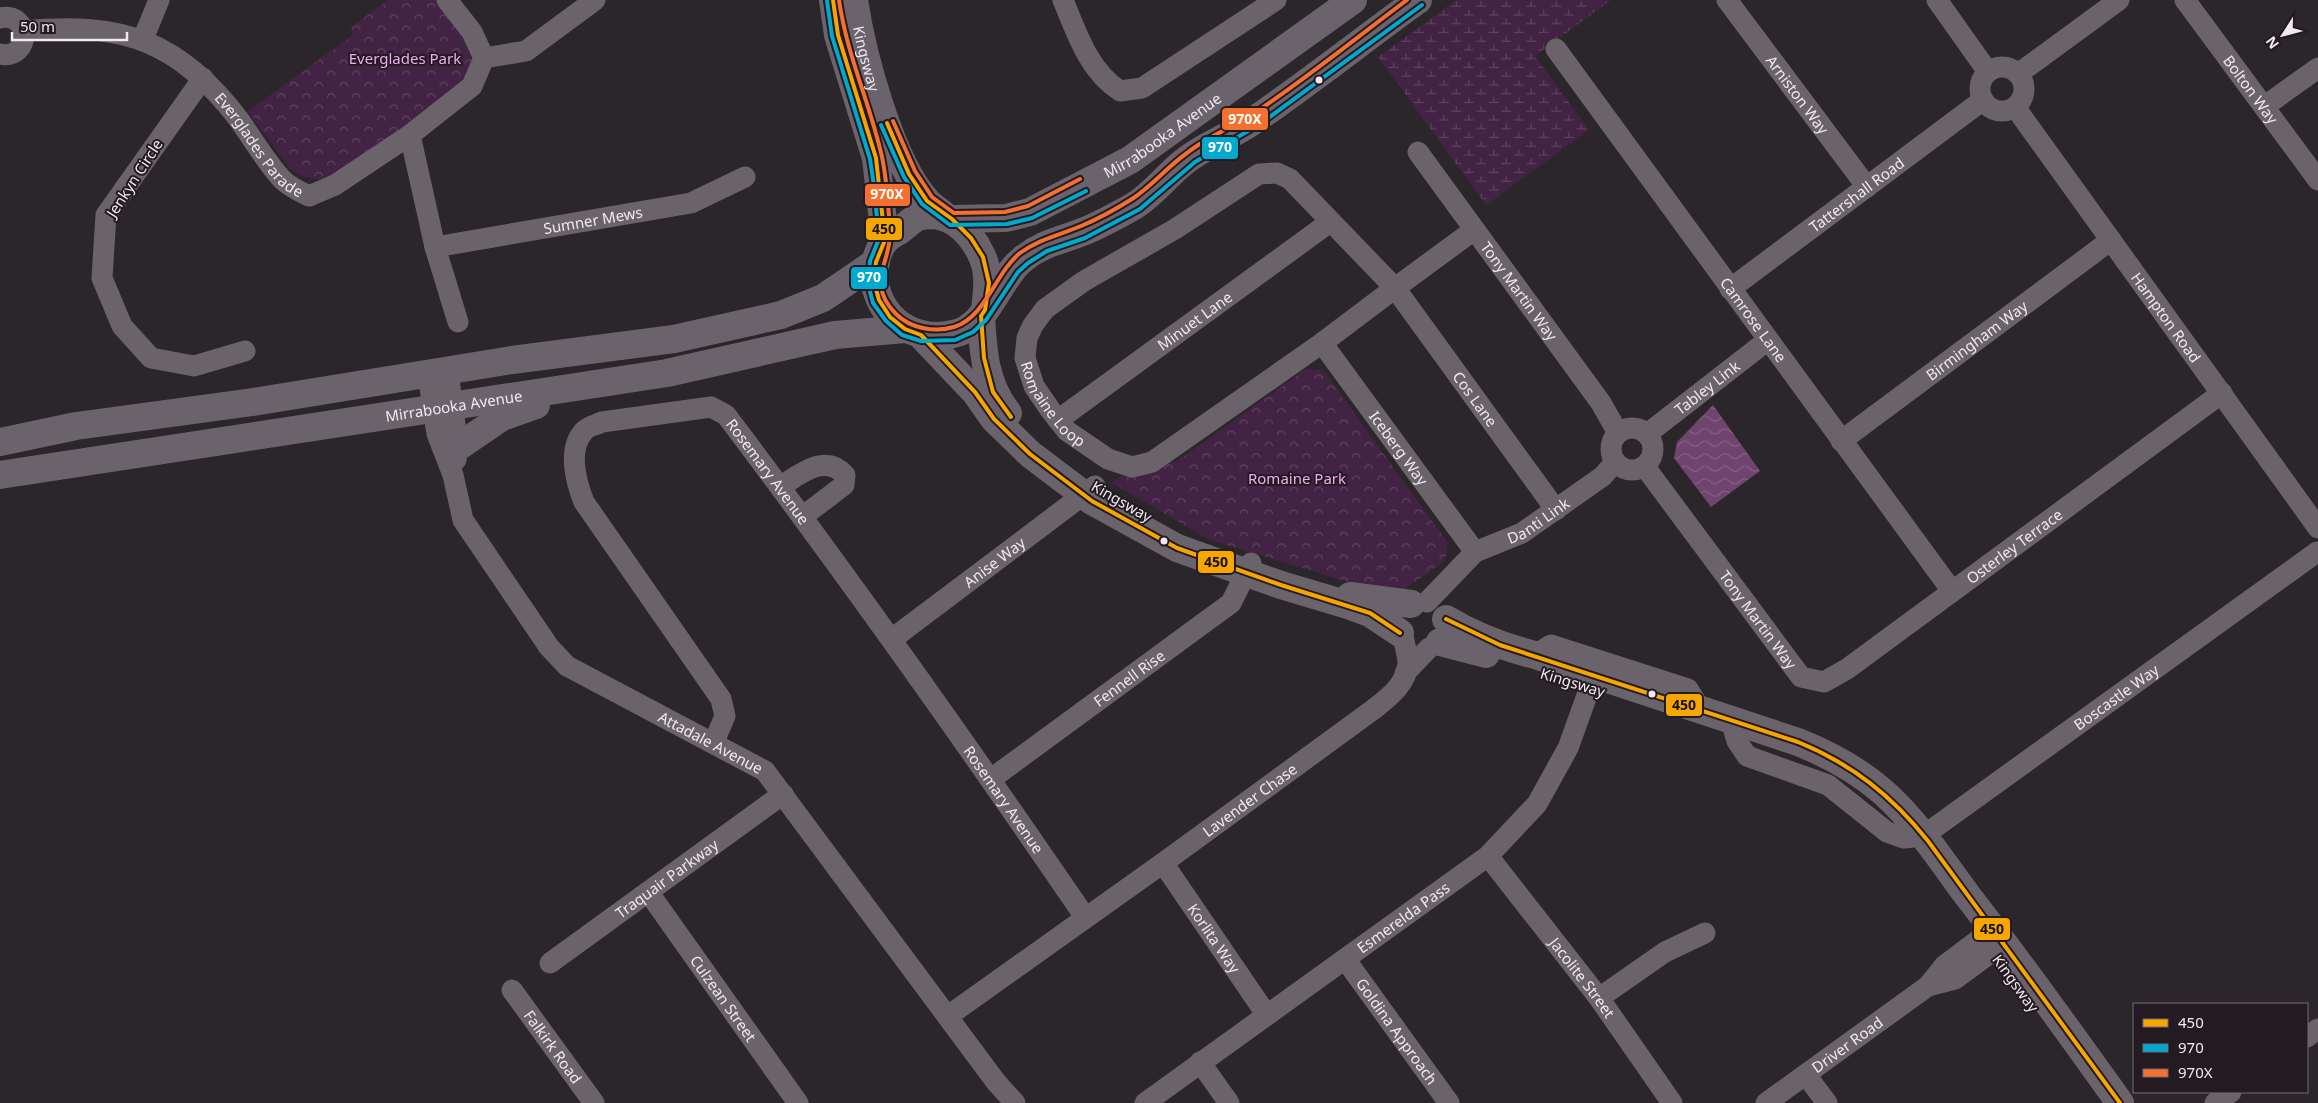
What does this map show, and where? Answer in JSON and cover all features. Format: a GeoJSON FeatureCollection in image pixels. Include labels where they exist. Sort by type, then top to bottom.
{"type":"FeatureCollection","features":[{"type":"Feature","properties":{"kind":"main road","name":"Kingsway"},"geometry":{"type":"LineString","coordinates":[[833,0],[838,34],[876,158],[880,251]]}},
{"type":"Feature","properties":{"kind":"main road","name":"Kingsway"},"geometry":{"type":"LineString","coordinates":[[854,0],[859,32],[882,111],[891,133],[914,181],[927,202],[949,217]]}},
{"type":"Feature","properties":{"kind":"main road","name":"Mirrabooka Avenue"},"geometry":{"type":"LineString","coordinates":[[949,217],[1006,218],[1030,212],[1130,160],[1353,0]]}},
{"type":"Feature","properties":{"kind":"main road"},"geometry":{"type":"LineString","coordinates":[[880,251],[874,282],[879,300],[890,317],[913,332],[954,334],[969,327],[983,313],[1013,268],[1024,258],[1044,245],[1083,232],[1136,204],[1191,157],[1256,118],[1418,0]]}},
{"type":"Feature","properties":{"kind":"main road"},"geometry":{"type":"LineString","coordinates":[[0,442],[76,426],[438,373],[512,360],[674,339],[781,315],[823,298],[918,218],[949,217],[971,238],[983,257],[989,283],[983,313]]}},
{"type":"Feature","properties":{"kind":"main road","name":"Kingsway"},"geometry":{"type":"LineString","coordinates":[[983,313],[984,358],[993,392],[1002,406],[1042,447],[1089,490]]}},
{"type":"Feature","properties":{"kind":"main road","name":"Kingsway"},"geometry":{"type":"LineString","coordinates":[[913,332],[974,392],[1000,424],[1030,454],[1089,490],[1249,568],[1370,613],[1416,648],[1432,621]]}},
{"type":"Feature","properties":{"kind":"main road","name":"Mirrabooka Avenue"},"geometry":{"type":"LineString","coordinates":[[0,475],[667,373],[835,335],[913,332]]}},
{"type":"Feature","properties":{"kind":"main road"},"geometry":{"type":"LineString","coordinates":[[458,447],[502,417],[601,383]]}},
{"type":"Feature","properties":{"kind":"main road","name":"Kingsway"},"geometry":{"type":"LineString","coordinates":[[1249,568],[1356,597],[1465,630],[1498,645],[1535,655],[1592,681],[1702,712],[1798,742],[1869,780],[1884,793],[1918,836],[1993,940],[2103,1103]]}},
{"type":"Feature","properties":{"kind":"main road"},"geometry":{"type":"LineString","coordinates":[[1402,636],[1400,617],[1432,621]]}},
{"type":"Feature","properties":{"kind":"main road","name":"Kingsway"},"geometry":{"type":"LineString","coordinates":[[1432,621],[1592,681],[1808,756],[1849,777],[1880,801],[1918,836]]}},
{"type":"Feature","properties":{"kind":"main road","name":"Kingsway"},"geometry":{"type":"LineString","coordinates":[[1993,940],[2120,1103]]}},
{"type":"Feature","properties":{"kind":"street"},"geometry":{"type":"LineString","coordinates":[[143,40],[159,0]]}},
{"type":"Feature","properties":{"kind":"street"},"geometry":{"type":"LineString","coordinates":[[447,0],[472,32],[484,58],[526,51],[595,0]]}},
{"type":"Feature","properties":{"kind":"street"},"geometry":{"type":"LineString","coordinates":[[1063,0],[1085,52],[1106,82],[1120,91],[1142,88],[1276,0]]}},
{"type":"Feature","properties":{"kind":"street","name":"Arniston Way"},"geometry":{"type":"LineString","coordinates":[[1727,0],[1867,187]]}},
{"type":"Feature","properties":{"kind":"street"},"geometry":{"type":"LineString","coordinates":[[1937,0],[1988,72]]}},
{"type":"Feature","properties":{"kind":"street"},"geometry":{"type":"LineString","coordinates":[[2018,74],[2119,0]]}},
{"type":"Feature","properties":{"kind":"street","name":"Bolton Way"},"geometry":{"type":"LineString","coordinates":[[2185,0],[2318,180]]}},
{"type":"Feature","properties":{"kind":"street"},"geometry":{"type":"LineString","coordinates":[[0,18],[11,17],[17,20],[24,31],[25,37],[20,49],[10,54],[0,54]]}},
{"type":"Feature","properties":{"kind":"street","name":"Everglades Parade"},"geometry":{"type":"LineString","coordinates":[[24,31],[84,27],[143,40],[169,53],[203,78],[218,92],[285,182],[309,196],[335,185],[410,136],[472,86],[484,58]]}},
{"type":"Feature","properties":{"kind":"street","name":"Camrose Lane"},"geometry":{"type":"LineString","coordinates":[[1556,49],[1952,591]]}},
{"type":"Feature","properties":{"kind":"street"},"geometry":{"type":"LineString","coordinates":[[2004,67],[2018,74],[2022,81],[2023,94],[2014,108],[2001,111],[1993,110],[1983,100],[1980,85],[1988,72],[2004,67]]}},
{"type":"Feature","properties":{"kind":"street"},"geometry":{"type":"LineString","coordinates":[[2265,106],[2318,68]]}},
{"type":"Feature","properties":{"kind":"street","name":"Jenkyn Circle"},"geometry":{"type":"LineString","coordinates":[[203,78],[106,215],[102,278],[122,326],[151,358],[194,366],[245,351]]}},
{"type":"Feature","properties":{"kind":"street","name":"Tattershall Road"},"geometry":{"type":"LineString","coordinates":[[1730,289],[1983,100]]}},
{"type":"Feature","properties":{"kind":"street","name":"Hampton Road"},"geometry":{"type":"LineString","coordinates":[[2014,108],[2222,393],[2318,529]]}},
{"type":"Feature","properties":{"kind":"street"},"geometry":{"type":"LineString","coordinates":[[410,136],[435,247],[458,322]]}},
{"type":"Feature","properties":{"kind":"street","name":"Tony Martin Way"},"geometry":{"type":"LineString","coordinates":[[1418,152],[1602,403],[1618,433]]}},
{"type":"Feature","properties":{"kind":"street","name":"Romaine Loop"},"geometry":{"type":"LineString","coordinates":[[1395,288],[1290,179],[1277,173],[1259,174],[1175,229],[1084,281],[1045,309],[1027,338],[1025,358],[1034,386],[1067,431],[1108,459],[1132,467],[1152,462],[1322,343],[1474,230]]}},
{"type":"Feature","properties":{"kind":"street","name":"Sumner Mews"},"geometry":{"type":"LineString","coordinates":[[435,247],[691,203],[745,177]]}},
{"type":"Feature","properties":{"kind":"street","name":"Minuet Lane"},"geometry":{"type":"LineString","coordinates":[[1058,420],[1330,222]]}},
{"type":"Feature","properties":{"kind":"street","name":"Birmingham Way"},"geometry":{"type":"LineString","coordinates":[[1841,441],[2111,240]]}},
{"type":"Feature","properties":{"kind":"street","name":"Cos Lane"},"geometry":{"type":"LineString","coordinates":[[1395,288],[1556,510]]}},
{"type":"Feature","properties":{"kind":"street","name":"Tabley Link"},"geometry":{"type":"LineString","coordinates":[[1647,434],[1768,340]]}},
{"type":"Feature","properties":{"kind":"street","name":"Iceberg Way"},"geometry":{"type":"LineString","coordinates":[[1322,343],[1475,552]]}},
{"type":"Feature","properties":{"kind":"street","name":"Attadale Avenue"},"geometry":{"type":"LineString","coordinates":[[438,373],[442,407],[458,447],[453,475]]}},
{"type":"Feature","properties":{"kind":"street","name":"Osterley Terrace"},"geometry":{"type":"LineString","coordinates":[[1801,677],[1824,682],[1847,669],[2222,393]]}},
{"type":"Feature","properties":{"kind":"street","name":"Attadale Avenue"},"geometry":{"type":"LineString","coordinates":[[442,407],[436,434],[453,475],[463,520],[549,648],[567,666],[714,742],[765,771],[996,1082],[1014,1103]]}},
{"type":"Feature","properties":{"kind":"street","name":"Rosemary Avenue"},"geometry":{"type":"LineString","coordinates":[[714,742],[725,716],[722,699],[584,502],[580,492],[574,458],[578,439],[586,429],[602,422],[711,407],[726,415],[892,639],[1085,917]]}},
{"type":"Feature","properties":{"kind":"street"},"geometry":{"type":"LineString","coordinates":[[1633,428],[1647,434],[1654,446],[1653,454],[1645,467],[1630,470],[1615,462],[1611,448],[1618,433],[1633,428]]}},
{"type":"Feature","properties":{"kind":"street","name":"Danti Link"},"geometry":{"type":"LineString","coordinates":[[1432,621],[1456,572],[1475,552],[1522,532],[1602,476],[1615,462]]}},
{"type":"Feature","properties":{"kind":"street"},"geometry":{"type":"LineString","coordinates":[[780,488],[805,470],[824,464],[838,468],[846,475],[844,486],[802,517]]}},
{"type":"Feature","properties":{"kind":"street","name":"Tony Martin Way"},"geometry":{"type":"LineString","coordinates":[[1645,467],[1801,677]]}},
{"type":"Feature","properties":{"kind":"street","name":"Anise Way"},"geometry":{"type":"LineString","coordinates":[[892,639],[1089,490]]}},
{"type":"Feature","properties":{"kind":"street"},"geometry":{"type":"LineString","coordinates":[[2318,529],[2314,540],[2318,552]]}},
{"type":"Feature","properties":{"kind":"street","name":"Boscastle Way"},"geometry":{"type":"LineString","coordinates":[[1918,836],[2318,552]]}},
{"type":"Feature","properties":{"kind":"street","name":"Fennell Rise"},"geometry":{"type":"LineString","coordinates":[[991,779],[1231,603],[1249,568]]}},
{"type":"Feature","properties":{"kind":"street","name":"Lavender Chase"},"geometry":{"type":"LineString","coordinates":[[948,1016],[1163,863],[1395,692],[1432,621]]}},
{"type":"Feature","properties":{"kind":"street","name":"Lavender Chase"},"geometry":{"type":"LineString","coordinates":[[1402,636],[1408,663],[1405,673]]}},
{"type":"Feature","properties":{"kind":"street","name":"Kingsway"},"geometry":{"type":"LineString","coordinates":[[1535,655],[1551,645],[1688,688],[1702,712]]}},
{"type":"Feature","properties":{"kind":"street","name":"Esmerelda Pass"},"geometry":{"type":"LineString","coordinates":[[1146,1103],[1266,1014],[1488,856],[1537,804],[1568,748],[1592,681]]}},
{"type":"Feature","properties":{"kind":"street","name":"Traquair Parkway"},"geometry":{"type":"LineString","coordinates":[[550,963],[783,794]]}},
{"type":"Feature","properties":{"kind":"street","name":"Jacolite Street"},"geometry":{"type":"LineString","coordinates":[[1488,856],[1599,998],[1672,1103]]}},
{"type":"Feature","properties":{"kind":"street","name":"Korlita Way"},"geometry":{"type":"LineString","coordinates":[[1163,863],[1266,1014]]}},
{"type":"Feature","properties":{"kind":"street","name":"Culzean Street"},"geometry":{"type":"LineString","coordinates":[[649,893],[798,1103]]}},
{"type":"Feature","properties":{"kind":"street"},"geometry":{"type":"LineString","coordinates":[[1599,998],[1665,952],[1705,933]]}},
{"type":"Feature","properties":{"kind":"street","name":"Driver Road"},"geometry":{"type":"LineString","coordinates":[[1766,1103],[1928,986],[1955,978],[1993,940]]}},
{"type":"Feature","properties":{"kind":"street","name":"Goldina Approach"},"geometry":{"type":"LineString","coordinates":[[1345,959],[1449,1103]]}},
{"type":"Feature","properties":{"kind":"street","name":"Falkirk Road"},"geometry":{"type":"LineString","coordinates":[[512,990],[594,1103]]}},
{"type":"Feature","properties":{"kind":"street"},"geometry":{"type":"LineString","coordinates":[[1200,1062],[1229,1103]]}},
{"type":"Feature","properties":{"kind":"street"},"geometry":{"type":"LineString","coordinates":[[1806,1075],[1827,1103]]}},
{"type":"Feature","properties":{"kind":"street","name":"Attadale Avenue"},"geometry":{"type":"LineString","coordinates":[[996,1082],[1008,1103]]}},
{"type":"Feature","properties":{"kind":"street"},"geometry":{"type":"LineString","coordinates":[[2215,1103],[2230,1093]]}},
{"type":"Feature","properties":{"kind":"green space","name":"Everglades Park"},"geometry":{"type":"Polygon","coordinates":[[[388,0],[438,0],[476,56],[466,82],[332,179],[320,180],[299,174],[289,168],[248,111],[353,35],[350,28],[388,0]]]}},
{"type":"Feature","properties":{"kind":"green space"},"geometry":{"type":"Polygon","coordinates":[[[1456,0],[1611,0],[1535,56],[1589,130],[1486,205],[1378,57],[1456,0]]]}},
{"type":"Feature","properties":{"kind":"green space","name":"Romaine Park"},"geometry":{"type":"Polygon","coordinates":[[[1306,369],[1323,370],[1448,543],[1445,561],[1402,591],[1365,587],[1210,540],[1112,483],[1126,472],[1177,461],[1306,369]]]}},
{"type":"Feature","properties":{"kind":"water"},"geometry":{"type":"Polygon","coordinates":[[[1713,405],[1760,471],[1711,507],[1674,458],[1677,442],[1713,405]]]}},
{"type":"Feature","properties":{"kind":"transit line","name":"450"},"geometry":{"type":"LineString","coordinates":[[833,0],[838,35],[876,158],[885,240],[876,262],[874,282],[879,300],[890,317],[905,329],[921,335],[975,392],[994,419],[1030,454],[1092,501],[1177,548],[1281,585],[1370,613],[1400,633]]}},
{"type":"Feature","properties":{"kind":"transit line","name":"970X"},"geometry":{"type":"LineString","coordinates":[[839,0],[847,41],[877,137],[885,175],[890,240],[882,271],[882,292],[887,302],[902,319],[915,326],[931,329],[946,329],[965,322],[982,304],[1011,262],[1020,253],[1042,241],[1094,220],[1132,199],[1195,147],[1273,101],[1407,0]]}},
{"type":"Feature","properties":{"kind":"transit line","name":"970"},"geometry":{"type":"LineString","coordinates":[[827,1],[832,36],[870,159],[879,239],[870,261],[868,284],[873,303],[886,321],[902,335],[921,341],[955,340],[973,332],[986,320],[1018,272],[1028,263],[1047,251],[1085,238],[1140,209],[1195,162],[1260,124],[1422,5]]}},
{"type":"Feature","properties":{"kind":"transit line","name":"970X"},"geometry":{"type":"LineString","coordinates":[[893,121],[915,171],[932,197],[954,213],[1005,212],[1028,206],[1080,179]]}},
{"type":"Feature","properties":{"kind":"transit line","name":"450"},"geometry":{"type":"LineString","coordinates":[[887,123],[909,174],[927,201],[952,219],[971,238],[983,257],[989,283],[985,310],[981,316],[984,358],[993,392],[1011,417]]}},
{"type":"Feature","properties":{"kind":"transit line","name":"970"},"geometry":{"type":"LineString","coordinates":[[881,125],[904,177],[922,204],[950,225],[1007,224],[1032,218],[1086,191]]}},
{"type":"Feature","properties":{"kind":"transit line","name":"450"},"geometry":{"type":"LineString","coordinates":[[1446,619],[1500,645],[1798,742],[1836,760],[1870,783],[1900,810],[1928,841],[2120,1103]]}}]}
